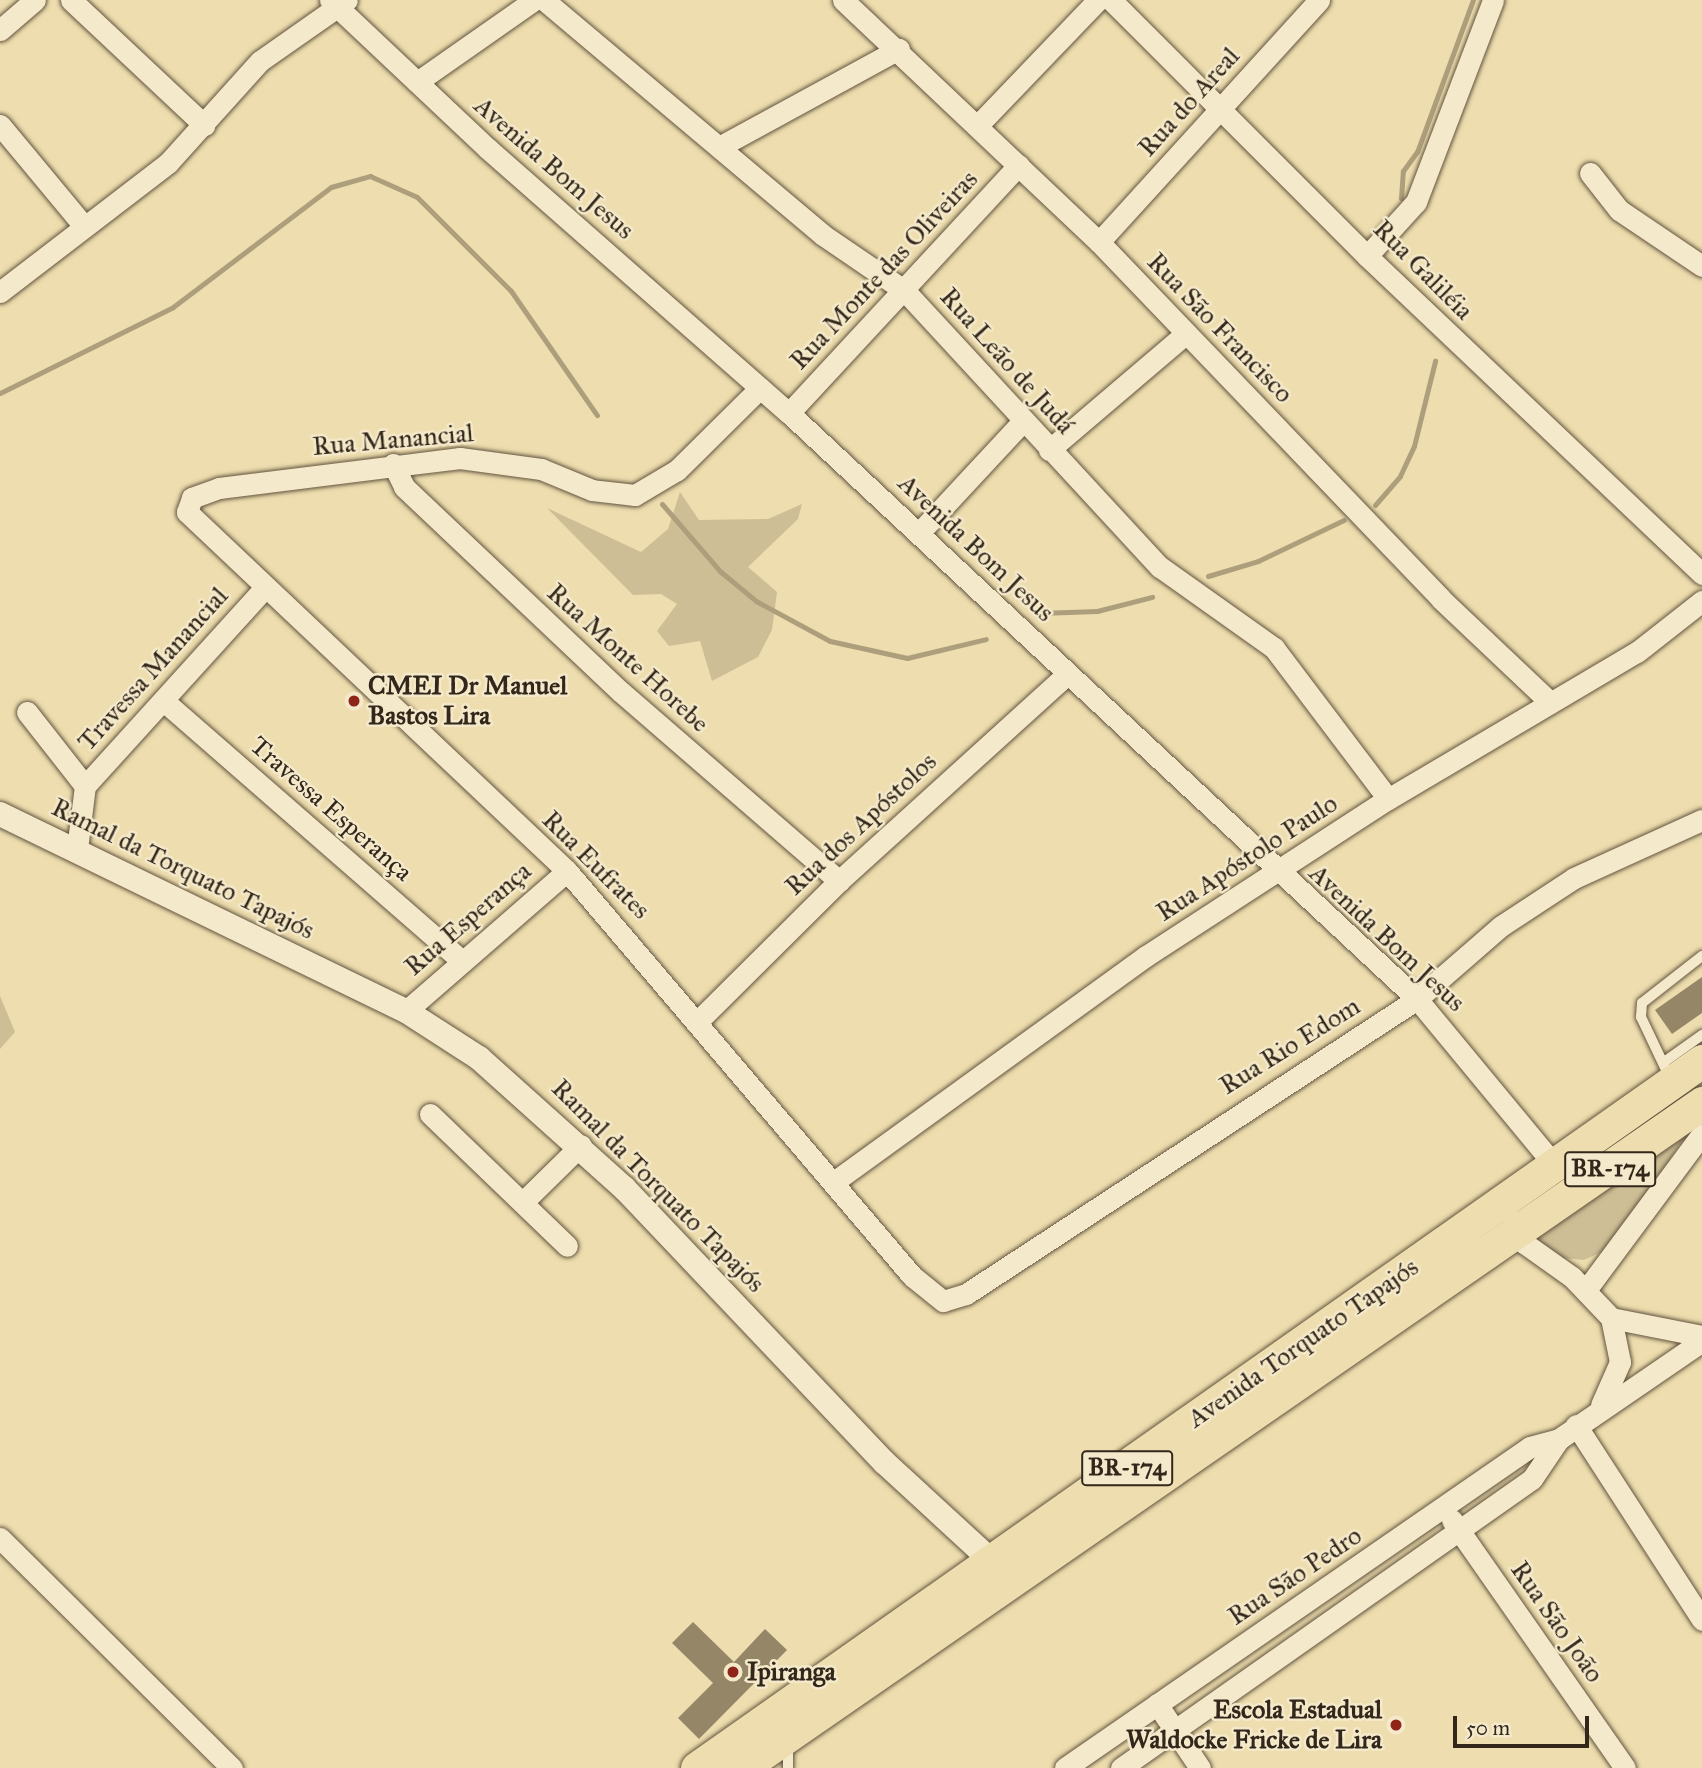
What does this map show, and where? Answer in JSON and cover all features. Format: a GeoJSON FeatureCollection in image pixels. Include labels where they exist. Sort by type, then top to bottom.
{"type":"FeatureCollection","features":[{"type":"Feature","properties":{"kind":"highway","name":"Avenida Torquato Tapajós"},"geometry":{"type":"LineString","coordinates":[[697,1768],[993,1563],[1555,1166],[1668,1072],[1702,1061]]}},
{"type":"Feature","properties":{"kind":"highway","name":"Avenida Torquato Tapajós"},"geometry":{"type":"LineString","coordinates":[[741,1768],[1518,1235],[1702,1103]]}},
{"type":"Feature","properties":{"kind":"street"},"geometry":{"type":"LineString","coordinates":[[0,30],[35,0]]}},
{"type":"Feature","properties":{"kind":"street"},"geometry":{"type":"LineString","coordinates":[[71,0],[204,125]]}},
{"type":"Feature","properties":{"kind":"street"},"geometry":{"type":"LineString","coordinates":[[417,82],[534,0]]}},
{"type":"Feature","properties":{"kind":"street","name":"Rua Leão de Judá"},"geometry":{"type":"LineString","coordinates":[[544,0],[880,279],[905,291],[1022,422],[1160,567],[1274,648],[1388,799]]}},
{"type":"Feature","properties":{"kind":"street","name":"Rua São Francisco"},"geometry":{"type":"LineString","coordinates":[[843,0],[899,49],[1100,242],[1184,335],[1550,702]]}},
{"type":"Feature","properties":{"kind":"street"},"geometry":{"type":"LineString","coordinates":[[978,125],[1098,0]]}},
{"type":"Feature","properties":{"kind":"street","name":"Rua Galiléia"},"geometry":{"type":"LineString","coordinates":[[1111,0],[1222,108],[1367,256],[1699,565]]}},
{"type":"Feature","properties":{"kind":"street","name":"Rua do Areal"},"geometry":{"type":"LineString","coordinates":[[1100,242],[1319,0]]}},
{"type":"Feature","properties":{"kind":"street"},"geometry":{"type":"LineString","coordinates":[[1367,256],[1416,202],[1493,0]]}},
{"type":"Feature","properties":{"kind":"street"},"geometry":{"type":"LineString","coordinates":[[0,292],[83,225],[169,163],[260,61],[338,3]]}},
{"type":"Feature","properties":{"kind":"street","name":"Avenida Bom Jesus"},"geometry":{"type":"LineString","coordinates":[[338,3],[417,82],[789,413],[1068,673],[1279,875],[1417,999],[1555,1166]]}},
{"type":"Feature","properties":{"kind":"street"},"geometry":{"type":"LineString","coordinates":[[719,146],[899,49]]}},
{"type":"Feature","properties":{"kind":"street"},"geometry":{"type":"LineString","coordinates":[[0,125],[83,225]]}},
{"type":"Feature","properties":{"kind":"street","name":"Rua Monte das Oliveiras"},"geometry":{"type":"LineString","coordinates":[[789,413],[1019,165]]}},
{"type":"Feature","properties":{"kind":"street"},"geometry":{"type":"LineString","coordinates":[[1590,173],[1619,210],[1702,266]]}},
{"type":"Feature","properties":{"kind":"street"},"geometry":{"type":"LineString","coordinates":[[1049,450],[1184,335]]}},
{"type":"Feature","properties":{"kind":"street","name":"Rua Manancial"},"geometry":{"type":"LineString","coordinates":[[200,529],[186,508],[209,491],[393,464],[499,461],[592,490],[635,495],[677,470],[760,388]]}},
{"type":"Feature","properties":{"kind":"street"},"geometry":{"type":"LineString","coordinates":[[919,533],[1022,422]]}},
{"type":"Feature","properties":{"kind":"street","name":"Rua Monte Horebe"},"geometry":{"type":"LineString","coordinates":[[393,464],[404,487],[611,683],[839,881]]}},
{"type":"Feature","properties":{"kind":"street","name":"Rua Eufrates"},"geometry":{"type":"LineString","coordinates":[[200,529],[567,871],[835,1181],[912,1276]]}},
{"type":"Feature","properties":{"kind":"street","name":"Travessa Manancial"},"geometry":{"type":"LineString","coordinates":[[77,849],[85,786],[165,702],[263,590]]}},
{"type":"Feature","properties":{"kind":"street","name":"Rua Apóstolo Paulo"},"geometry":{"type":"LineString","coordinates":[[835,1181],[1146,956],[1279,875],[1388,799],[1637,652],[1702,601]]}},
{"type":"Feature","properties":{"kind":"street","name":"Rua dos Apóstolos"},"geometry":{"type":"LineString","coordinates":[[698,1021],[839,881],[1068,673]]}},
{"type":"Feature","properties":{"kind":"street","name":"Travessa Esperança"},"geometry":{"type":"LineString","coordinates":[[165,702],[460,959]]}},
{"type":"Feature","properties":{"kind":"street","name":"Travessa Manancial"},"geometry":{"type":"LineString","coordinates":[[27,712],[85,786]]}},
{"type":"Feature","properties":{"kind":"street","name":"Ramal da Torquato Tapajós"},"geometry":{"type":"LineString","coordinates":[[0,814],[77,849],[129,881],[406,1011],[524,1093],[581,1145],[884,1462],[993,1563]]}},
{"type":"Feature","properties":{"kind":"street","name":"Rua Rio Edom"},"geometry":{"type":"LineString","coordinates":[[912,1276],[928,1294],[955,1300],[1417,999],[1501,926],[1574,878],[1702,820]]}},
{"type":"Feature","properties":{"kind":"street","name":"Rua Esperança"},"geometry":{"type":"LineString","coordinates":[[406,1011],[460,959],[567,871]]}},
{"type":"Feature","properties":{"kind":"street"},"geometry":{"type":"LineString","coordinates":[[430,1114],[567,1246]]}},
{"type":"Feature","properties":{"kind":"street"},"geometry":{"type":"LineString","coordinates":[[1586,1290],[1702,1134]]}},
{"type":"Feature","properties":{"kind":"street"},"geometry":{"type":"LineString","coordinates":[[523,1202],[581,1145]]}},
{"type":"Feature","properties":{"kind":"street"},"geometry":{"type":"LineString","coordinates":[[1526,1186],[1513,1215],[1518,1235],[1586,1290],[1611,1318],[1620,1362],[1600,1407]]}},
{"type":"Feature","properties":{"kind":"street"},"geometry":{"type":"LineString","coordinates":[[1611,1318],[1702,1336]]}},
{"type":"Feature","properties":{"kind":"street","name":"Rua São Pedro"},"geometry":{"type":"LineString","coordinates":[[1121,1768],[1175,1733],[1459,1532],[1539,1472],[1559,1439],[1576,1425],[1702,1342]]}},
{"type":"Feature","properties":{"kind":"street"},"geometry":{"type":"LineString","coordinates":[[1576,1425],[1702,1620]]}},
{"type":"Feature","properties":{"kind":"street","name":"Rua São Pedro"},"geometry":{"type":"LineString","coordinates":[[1065,1768],[1530,1447],[1559,1439]]}},
{"type":"Feature","properties":{"kind":"street","name":"Rua São João"},"geometry":{"type":"LineString","coordinates":[[1444,1508],[1625,1768]]}},
{"type":"Feature","properties":{"kind":"street"},"geometry":{"type":"LineString","coordinates":[[0,1538],[233,1768]]}},
{"type":"Feature","properties":{"kind":"street"},"geometry":{"type":"LineString","coordinates":[[1157,1704],[1200,1768]]}},
{"type":"Feature","properties":{"kind":"lane"},"geometry":{"type":"LineString","coordinates":[[1702,956],[1642,1003],[1641,1017],[1668,1072],[1702,1035]]}},
{"type":"Feature","properties":{"kind":"lane"},"geometry":{"type":"LineString","coordinates":[[788,1768],[789,1735]]}},
{"type":"Feature","properties":{"kind":"shaded area"},"geometry":{"type":"Polygon","coordinates":[[[680,492],[699,520],[768,519],[802,504],[798,519],[748,567],[777,592],[772,630],[758,657],[712,681],[700,641],[669,646],[657,631],[677,604],[661,594],[633,595],[547,508],[641,552],[668,529],[680,492]]]}},
{"type":"Feature","properties":{"kind":"shaded area"},"geometry":{"type":"Polygon","coordinates":[[[0,996],[15,1032],[0,1049],[0,996]]]}},
{"type":"Feature","properties":{"kind":"shaded area"},"geometry":{"type":"Polygon","coordinates":[[[1688,1132],[1612,1247],[1584,1260],[1562,1258],[1540,1244],[1535,1234],[1688,1132]]]}},
{"type":"Feature","properties":{"kind":"building"},"geometry":{"type":"Polygon","coordinates":[[[1702,977],[1702,1013],[1672,1034],[1655,1010],[1702,977]]]}},
{"type":"Feature","properties":{"kind":"building","name":"Ipiranga"},"geometry":{"type":"Polygon","coordinates":[[[693,1622],[734,1662],[765,1629],[787,1650],[699,1739],[678,1718],[713,1683],[672,1643],[693,1622]]]}},
{"type":"Feature","properties":{"kind":"waterway"},"geometry":{"type":"LineString","coordinates":[[1401,198],[1403,171],[1417,152],[1473,0]]}},
{"type":"Feature","properties":{"kind":"waterway"},"geometry":{"type":"LineString","coordinates":[[0,393],[173,307],[331,187],[370,176],[417,197],[511,291],[597,415]]}},
{"type":"Feature","properties":{"kind":"waterway"},"geometry":{"type":"LineString","coordinates":[[1375,505],[1400,476],[1414,446],[1435,361]]}},
{"type":"Feature","properties":{"kind":"waterway"},"geometry":{"type":"LineString","coordinates":[[662,504],[721,572],[756,601],[830,641],[907,658],[986,639]]}},
{"type":"Feature","properties":{"kind":"waterway"},"geometry":{"type":"LineString","coordinates":[[1208,576],[1258,561],[1344,520]]}},
{"type":"Feature","properties":{"kind":"waterway"},"geometry":{"type":"LineString","coordinates":[[1040,613],[1097,611],[1152,597]]}},
{"type":"Feature","properties":{"kind":"place","name":"CMEI Dr Manuel Bastos Lira"},"geometry":{"type":"Point","coordinates":[354,701]}},
{"type":"Feature","properties":{"kind":"place","name":"Ipiranga"},"geometry":{"type":"Point","coordinates":[733,1672]}},
{"type":"Feature","properties":{"kind":"place","name":"Escola Estadual Waldocke Fricke de Lira"},"geometry":{"type":"Point","coordinates":[1396,1725]}}]}
